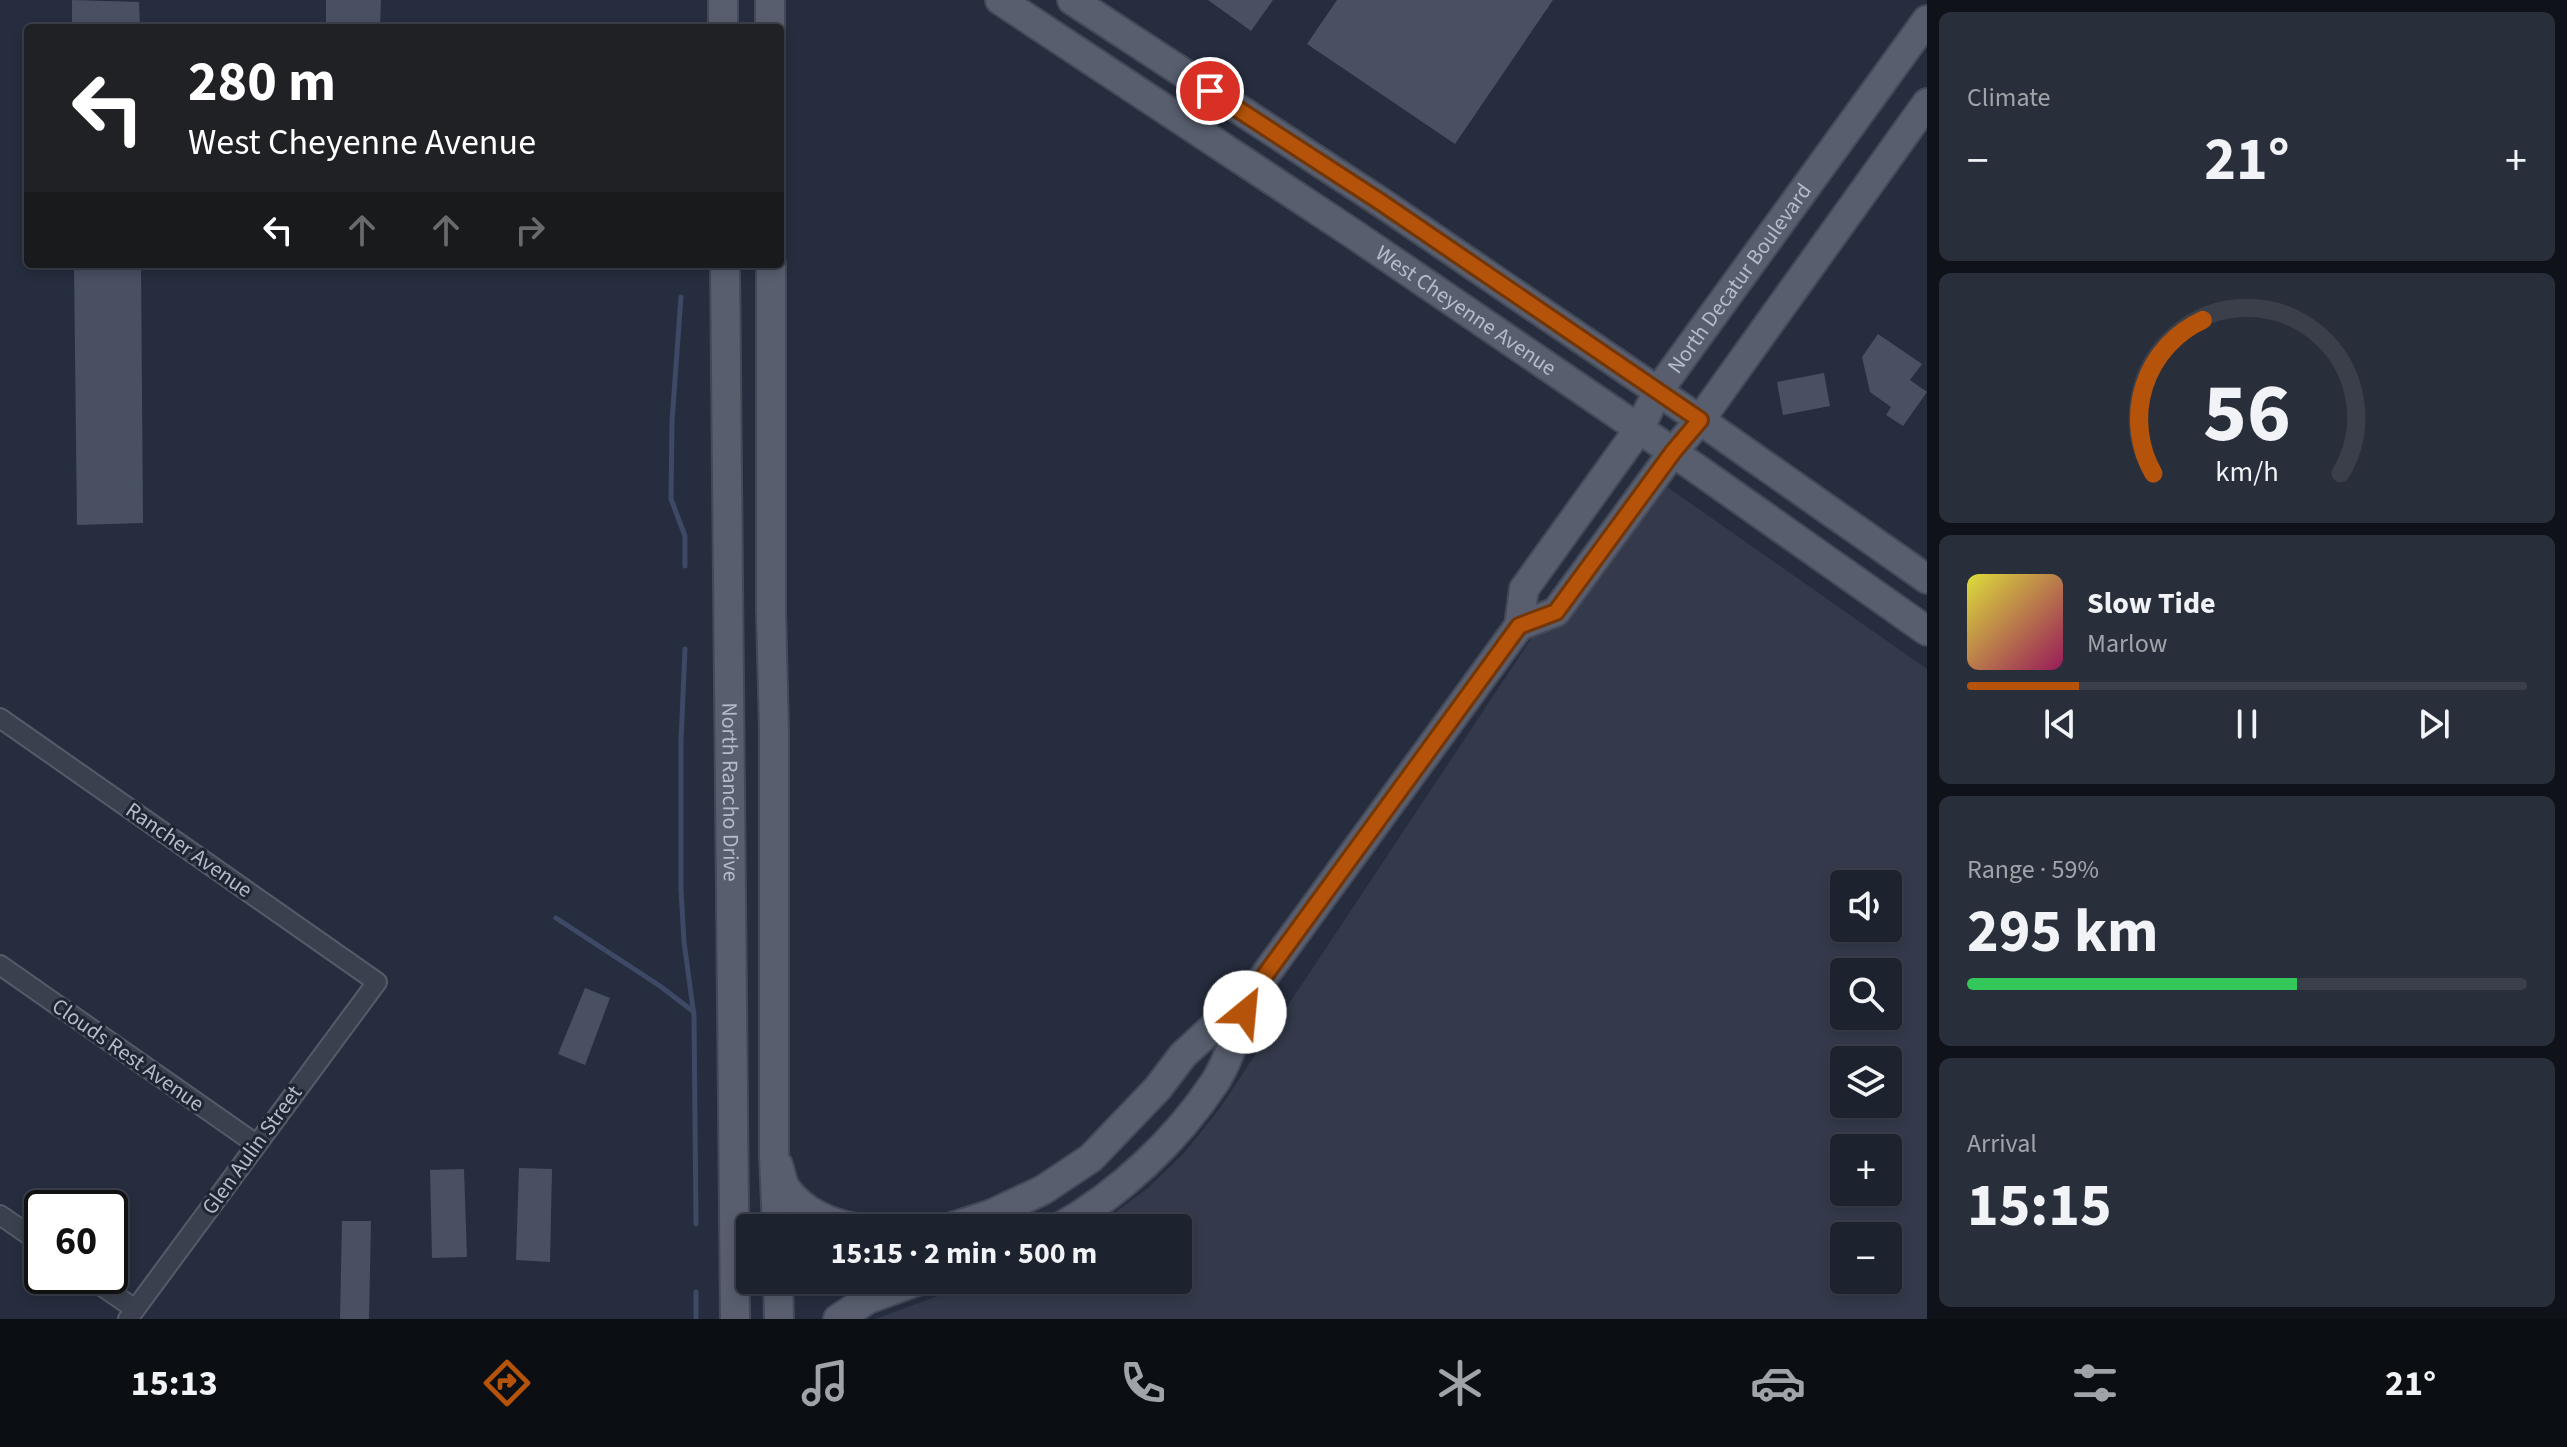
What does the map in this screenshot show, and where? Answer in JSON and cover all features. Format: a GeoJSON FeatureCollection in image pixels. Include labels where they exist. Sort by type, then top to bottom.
{"type":"FeatureCollection","features":[{"type":"Feature","properties":{"kind":"main road"},"geometry":{"type":"LineString","coordinates":[[723,0],[723,24]]}},
{"type":"Feature","properties":{"kind":"main road"},"geometry":{"type":"LineString","coordinates":[[770,0],[770,24]]}},
{"type":"Feature","properties":{"kind":"main road","name":"West Cheyenne Avenue"},"geometry":{"type":"LineString","coordinates":[[1000,0],[1355,235],[1673,452],[1927,631]]}},
{"type":"Feature","properties":{"kind":"main road","name":"West Cheyenne Avenue"},"geometry":{"type":"LineString","coordinates":[[1072,0],[1382,203],[1927,579]]}},
{"type":"Feature","properties":{"kind":"main road","name":"North Decatur Boulevard"},"geometry":{"type":"LineString","coordinates":[[992,1214],[1043,1190],[1091,1158],[1158,1088],[1183,1055],[1255,989],[1519,626],[1524,589],[1639,429],[1658,391],[1927,20]]}},
{"type":"Feature","properties":{"kind":"main road"},"geometry":{"type":"LineString","coordinates":[[1519,626],[1556,612],[1700,420],[1927,103]]}},
{"type":"Feature","properties":{"kind":"main road","name":"North Rancho Drive"},"geometry":{"type":"LineString","coordinates":[[725,268],[728,611],[741,1214]]}},
{"type":"Feature","properties":{"kind":"main road","name":"North Rancho Drive"},"geometry":{"type":"LineString","coordinates":[[771,268],[776,1214]]}},
{"type":"Feature","properties":{"kind":"main road"},"geometry":{"type":"LineString","coordinates":[[728,611],[771,610]]}},
{"type":"Feature","properties":{"kind":"main road","name":"North Decatur Boulevard"},"geometry":{"type":"LineString","coordinates":[[1082,1214],[1132,1176],[1187,1120],[1216,1080],[1255,989]]}},
{"type":"Feature","properties":{"kind":"main road"},"geometry":{"type":"LineString","coordinates":[[774,1155],[786,1189],[818,1214]]}},
{"type":"Feature","properties":{"kind":"main road","name":"North Rancho Drive"},"geometry":{"type":"LineString","coordinates":[[735,1319],[739,1294]]}},
{"type":"Feature","properties":{"kind":"main road"},"geometry":{"type":"LineString","coordinates":[[778,1294],[779,1319]]}},
{"type":"Feature","properties":{"kind":"main road"},"geometry":{"type":"LineString","coordinates":[[838,1319],[850,1309],[882,1294]]}},
{"type":"Feature","properties":{"kind":"street","name":"Rancher Avenue"},"geometry":{"type":"LineString","coordinates":[[0,718],[377,982]]}},
{"type":"Feature","properties":{"kind":"street","name":"Clouds Rest Avenue"},"geometry":{"type":"LineString","coordinates":[[0,965],[256,1144]]}},
{"type":"Feature","properties":{"kind":"street","name":"Glen Aulin Street"},"geometry":{"type":"LineString","coordinates":[[131,1314],[377,982]]}},
{"type":"Feature","properties":{"kind":"street"},"geometry":{"type":"LineString","coordinates":[[0,1215],[24,1232]]}},
{"type":"Feature","properties":{"kind":"street"},"geometry":{"type":"LineString","coordinates":[[108,1294],[131,1314]]}},
{"type":"Feature","properties":{"kind":"shaded area"},"geometry":{"type":"Polygon","coordinates":[[[1643,470],[1927,669],[1927,1319],[875,1319],[944,1294],[1192,1294],[1192,1214],[1113,1214],[1148,1188],[1185,1152],[1220,1108],[1643,470]]]}},
{"type":"Feature","properties":{"kind":"building"},"geometry":{"type":"Polygon","coordinates":[[[72,0],[139,2],[140,24],[72,24],[72,0]]]}},
{"type":"Feature","properties":{"kind":"building"},"geometry":{"type":"Polygon","coordinates":[[[326,0],[381,0],[380,24],[326,24],[326,0]]]}},
{"type":"Feature","properties":{"kind":"building"},"geometry":{"type":"Polygon","coordinates":[[[1208,0],[1273,0],[1251,31],[1208,0]]]}},
{"type":"Feature","properties":{"kind":"building"},"geometry":{"type":"Polygon","coordinates":[[[1337,0],[1553,0],[1455,144],[1307,44],[1337,0]]]}},
{"type":"Feature","properties":{"kind":"building"},"geometry":{"type":"Polygon","coordinates":[[[74,268],[141,268],[143,523],[77,525],[74,268]]]}},
{"type":"Feature","properties":{"kind":"building"},"geometry":{"type":"Polygon","coordinates":[[[1878,334],[1922,364],[1910,380],[1927,392],[1903,426],[1886,415],[1891,407],[1870,392],[1862,357],[1878,334]]]}},
{"type":"Feature","properties":{"kind":"building"},"geometry":{"type":"Polygon","coordinates":[[[1824,373],[1830,406],[1783,415],[1777,382],[1824,373]]]}},
{"type":"Feature","properties":{"kind":"building"},"geometry":{"type":"Polygon","coordinates":[[[585,988],[610,998],[585,1065],[558,1054],[585,988]]]}},
{"type":"Feature","properties":{"kind":"building"},"geometry":{"type":"Polygon","coordinates":[[[519,1168],[552,1169],[550,1262],[516,1260],[519,1168]]]}},
{"type":"Feature","properties":{"kind":"building"},"geometry":{"type":"Polygon","coordinates":[[[464,1169],[467,1257],[432,1258],[430,1170],[464,1169]]]}},
{"type":"Feature","properties":{"kind":"building"},"geometry":{"type":"Polygon","coordinates":[[[342,1221],[371,1221],[369,1319],[340,1319],[342,1221]]]}},
{"type":"Feature","properties":{"kind":"waterway"},"geometry":{"type":"LineString","coordinates":[[681,297],[672,421],[671,499],[685,536],[685,566]]}},
{"type":"Feature","properties":{"kind":"waterway"},"geometry":{"type":"LineString","coordinates":[[685,649],[681,741],[681,890],[694,1016],[696,1224]]}},
{"type":"Feature","properties":{"kind":"waterway"},"geometry":{"type":"LineString","coordinates":[[556,918],[694,1012]]}},
{"type":"Feature","properties":{"kind":"waterway"},"geometry":{"type":"LineString","coordinates":[[696,1292],[696,1319]]}},
{"type":"Feature","properties":{"kind":"route"},"geometry":{"type":"LineString","coordinates":[[1210,91],[1382,203],[1700,420],[1556,612],[1519,626],[1255,989],[1245,1012]]}}]}
